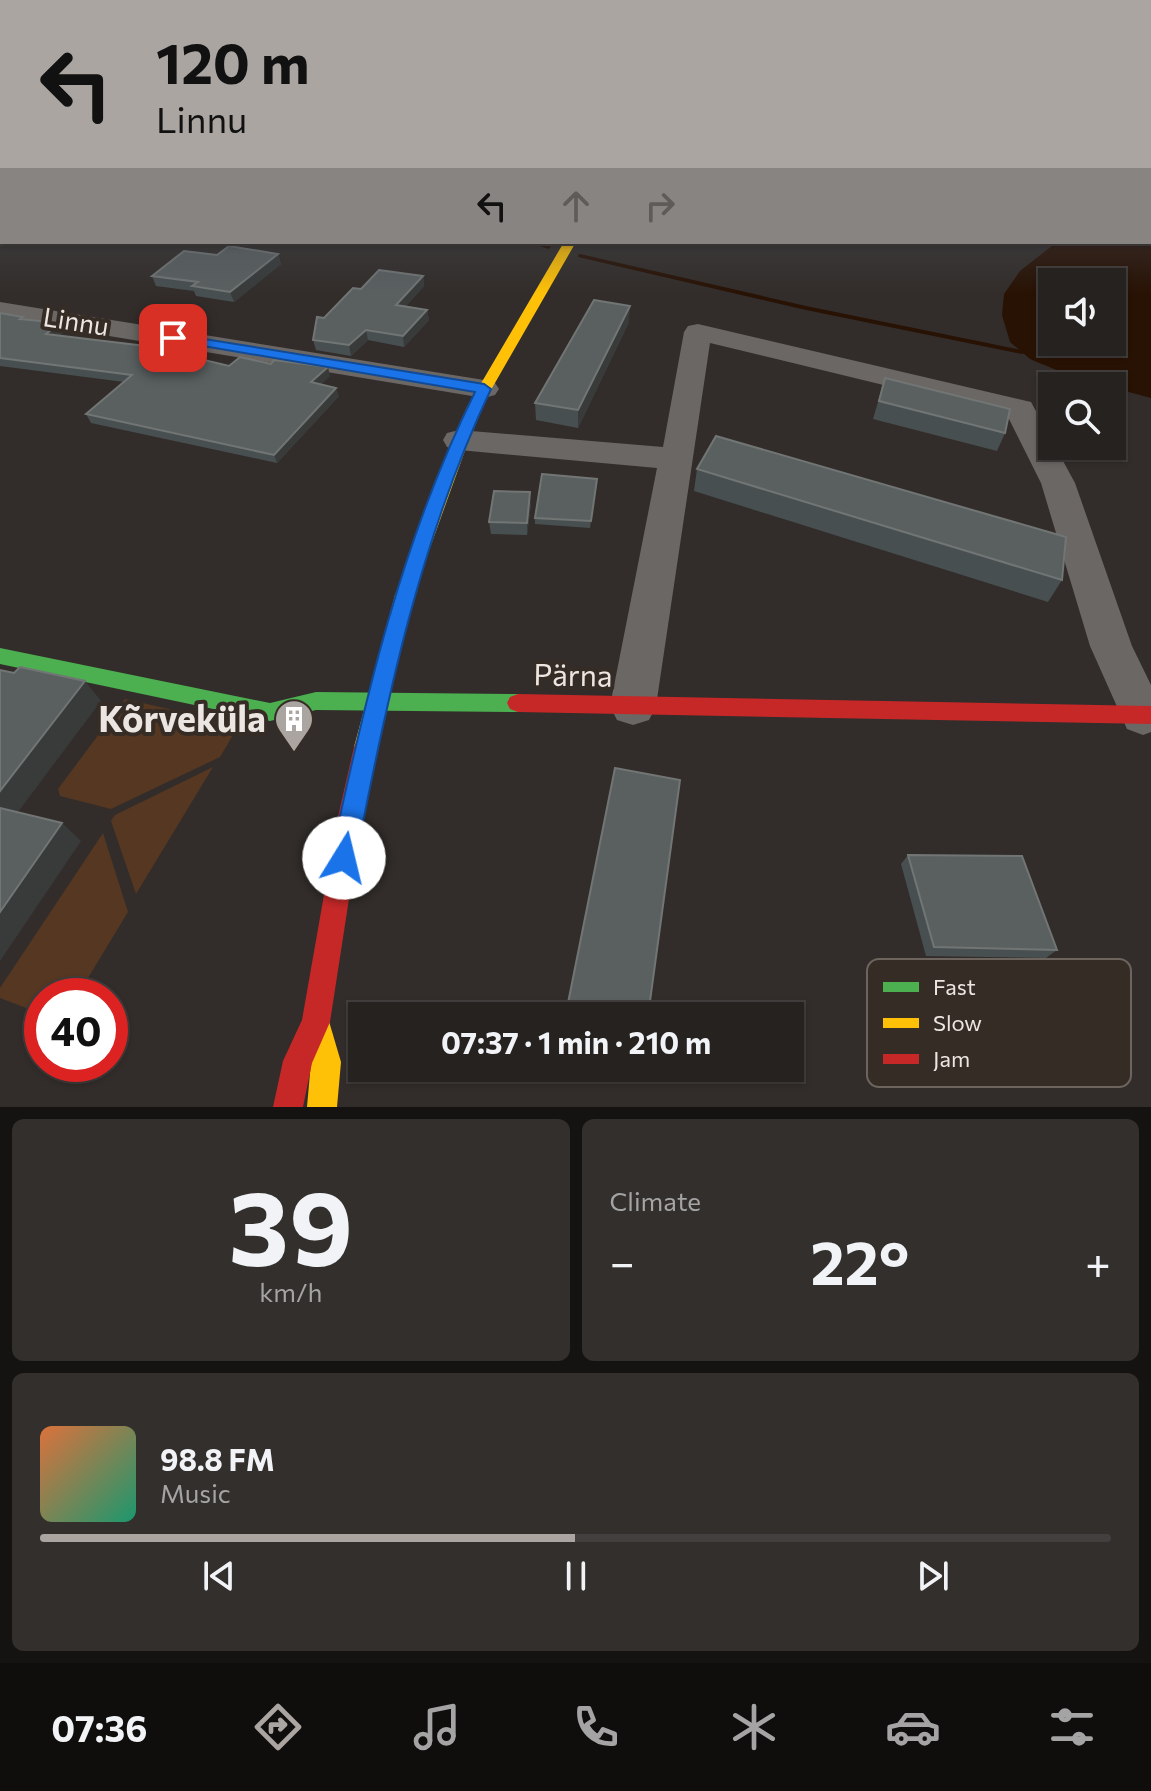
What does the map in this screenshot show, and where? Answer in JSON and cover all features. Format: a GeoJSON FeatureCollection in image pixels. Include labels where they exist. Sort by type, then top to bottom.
{"type":"FeatureCollection","features":[{"type":"Feature","properties":{"kind":"street"},"geometry":{"type":"LineString","coordinates":[[288,1107],[298,1061],[316,1022],[349,821],[375,701],[404,595],[459,440],[484,389],[569,244]]}},
{"type":"Feature","properties":{"kind":"street","name":"Linnu"},"geometry":{"type":"LineString","coordinates":[[0,310],[484,389]]}},
{"type":"Feature","properties":{"kind":"street"},"geometry":{"type":"LineString","coordinates":[[633,706],[671,505],[690,447],[698,332],[1020,409],[1058,483],[1062,543],[1147,715]]}},
{"type":"Feature","properties":{"kind":"street"},"geometry":{"type":"LineString","coordinates":[[459,440],[690,447]]}},
{"type":"Feature","properties":{"kind":"street","name":"Pärna"},"geometry":{"type":"LineString","coordinates":[[0,656],[270,712],[316,701],[375,701],[1147,715]]}},
{"type":"Feature","properties":{"kind":"street"},"geometry":{"type":"LineString","coordinates":[[316,1022],[326,1062],[322,1107]]}},
{"type":"Feature","properties":{"kind":"shaded area"},"geometry":{"type":"Polygon","coordinates":[[[1054,244],[1151,244],[1151,398],[1126,391],[1126,372],[1061,372],[1030,359],[1010,342],[1002,315],[1004,294],[1020,271],[1054,244]]]}},
{"type":"Feature","properties":{"kind":"shaded area"},"geometry":{"type":"Polygon","coordinates":[[[125,699],[239,725],[220,757],[111,809],[60,796],[58,789],[125,699]]]}},
{"type":"Feature","properties":{"kind":"shaded area"},"geometry":{"type":"Polygon","coordinates":[[[213,767],[136,894],[111,821],[115,815],[213,767]]]}},
{"type":"Feature","properties":{"kind":"shaded area"},"geometry":{"type":"Polygon","coordinates":[[[103,833],[128,912],[88,978],[24,978],[24,1007],[0,998],[0,988],[103,833]]]}},
{"type":"Feature","properties":{"kind":"building"},"geometry":{"type":"Polygon","coordinates":[[[229,246],[278,254],[230,292],[192,286],[198,282],[152,276],[184,251],[217,255],[229,246]]]}},
{"type":"Feature","properties":{"kind":"building"},"geometry":{"type":"Polygon","coordinates":[[[379,270],[423,276],[396,305],[427,310],[403,336],[366,330],[349,345],[313,340],[317,317],[324,318],[353,288],[361,289],[379,270]]]}},
{"type":"Feature","properties":{"kind":"building"},"geometry":{"type":"Polygon","coordinates":[[[594,300],[630,306],[578,410],[535,403],[594,300]]]}},
{"type":"Feature","properties":{"kind":"building"},"geometry":{"type":"Polygon","coordinates":[[[0,313],[23,317],[20,319],[60,323],[46,334],[146,346],[229,366],[240,357],[271,364],[274,360],[328,367],[311,382],[336,388],[274,455],[86,414],[132,375],[0,358],[0,313]]]}},
{"type":"Feature","properties":{"kind":"building"},"geometry":{"type":"Polygon","coordinates":[[[885,378],[1010,409],[1005,433],[879,401],[885,378]]]}},
{"type":"Feature","properties":{"kind":"building"},"geometry":{"type":"Polygon","coordinates":[[[716,436],[1066,537],[1062,580],[697,469],[716,436]]]}},
{"type":"Feature","properties":{"kind":"building"},"geometry":{"type":"Polygon","coordinates":[[[542,474],[597,479],[591,521],[535,518],[542,474]]]}},
{"type":"Feature","properties":{"kind":"building"},"geometry":{"type":"Polygon","coordinates":[[[494,491],[530,492],[527,523],[489,522],[494,491]]]}},
{"type":"Feature","properties":{"kind":"building"},"geometry":{"type":"Polygon","coordinates":[[[20,667],[85,681],[0,791],[0,670],[14,673],[20,667]]]}},
{"type":"Feature","properties":{"kind":"building"},"geometry":{"type":"Polygon","coordinates":[[[615,768],[680,780],[650,1002],[568,1002],[615,768]]]}},
{"type":"Feature","properties":{"kind":"building"},"geometry":{"type":"Polygon","coordinates":[[[0,808],[62,823],[0,912],[0,808]]]}},
{"type":"Feature","properties":{"kind":"building"},"geometry":{"type":"Polygon","coordinates":[[[908,855],[1022,856],[1057,950],[934,947],[908,855]]]}},
{"type":"Feature","properties":{"kind":"waterway"},"geometry":{"type":"LineString","coordinates":[[538,244],[548,247]]}},
{"type":"Feature","properties":{"kind":"waterway"},"geometry":{"type":"LineString","coordinates":[[580,256],[806,308],[1022,352]]}},
{"type":"Feature","properties":{"kind":"traffic: fast"},"geometry":{"type":"LineString","coordinates":[[0,656],[270,712],[316,701],[518,703]]}},
{"type":"Feature","properties":{"kind":"traffic: slow"},"geometry":{"type":"LineString","coordinates":[[365,747],[404,595],[473,409],[569,244]]}},
{"type":"Feature","properties":{"kind":"traffic: slow"},"geometry":{"type":"LineString","coordinates":[[318,1028],[326,1062],[322,1107]]}},
{"type":"Feature","properties":{"kind":"traffic: jam"},"geometry":{"type":"LineString","coordinates":[[518,703],[1151,715]]}},
{"type":"Feature","properties":{"kind":"traffic: jam"},"geometry":{"type":"LineString","coordinates":[[288,1107],[298,1061],[316,1022],[349,821],[365,747]]}},
{"type":"Feature","properties":{"kind":"place","name":"Kõrveküla"},"geometry":{"type":"Point","coordinates":[294,753]}},
{"type":"Feature","properties":{"kind":"route"},"geometry":{"type":"LineString","coordinates":[[173,338],[484,389],[459,440],[404,595],[375,701],[344,858]]}}]}
